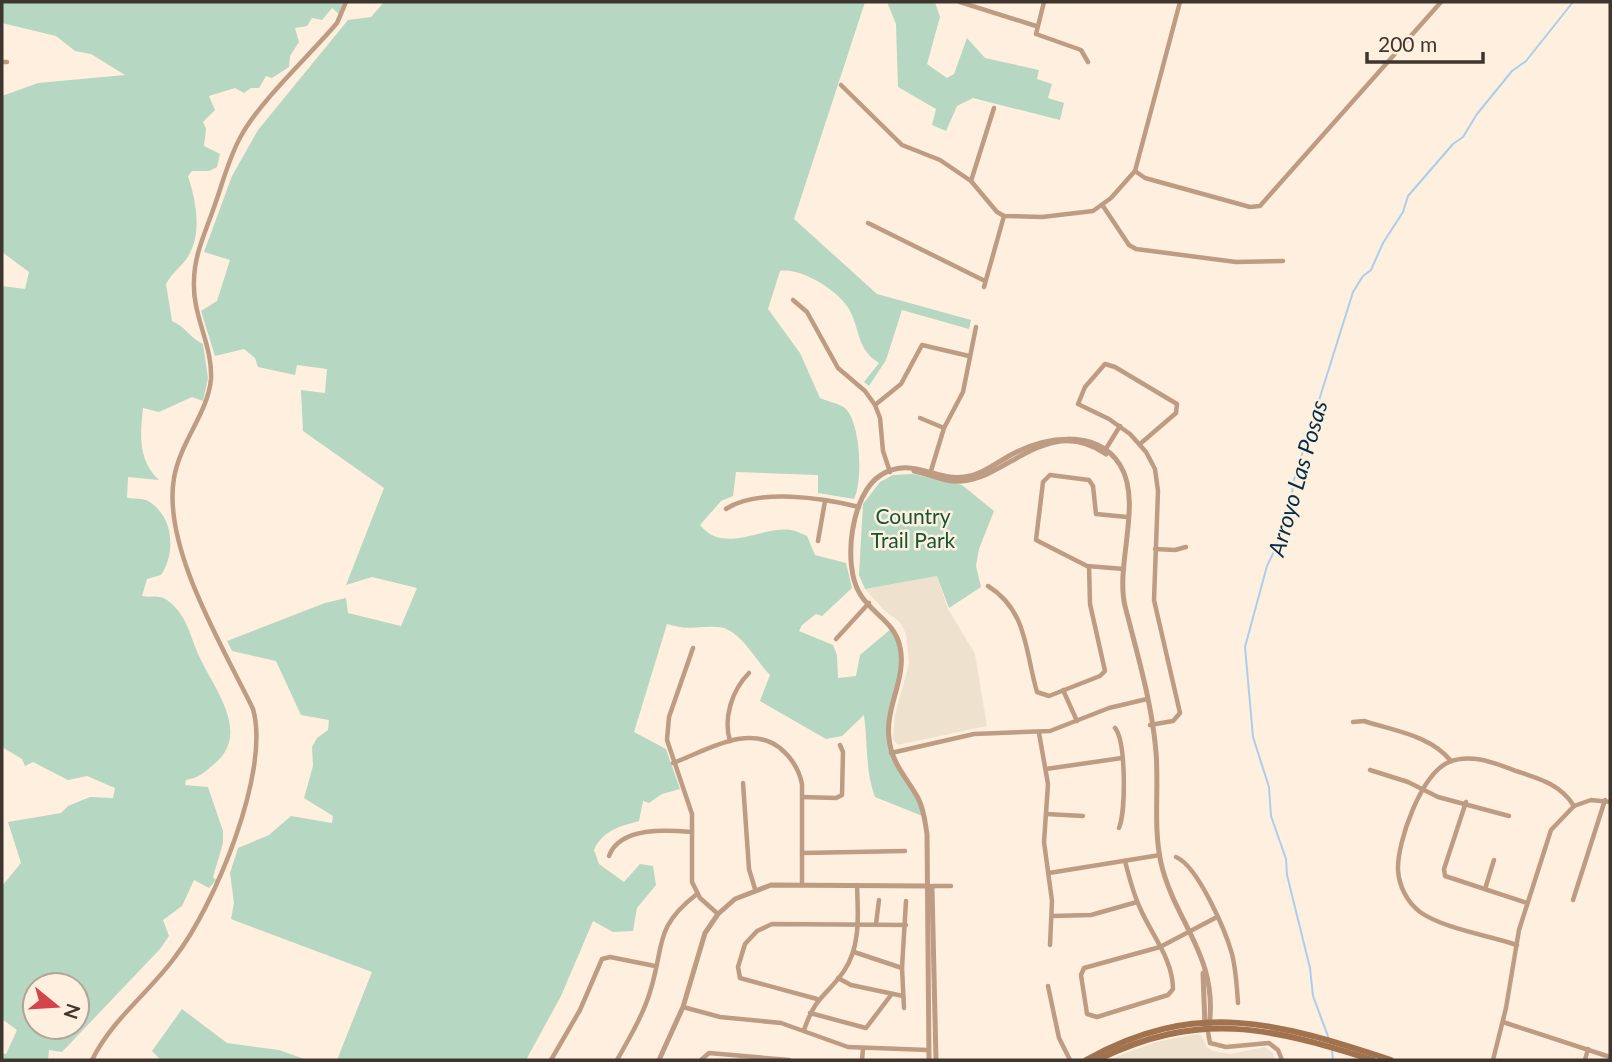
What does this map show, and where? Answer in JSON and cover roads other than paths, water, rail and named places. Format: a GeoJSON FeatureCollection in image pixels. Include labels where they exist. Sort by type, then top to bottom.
{"type":"FeatureCollection","features":[{"type":"Feature","properties":{"kind":"main road"},"geometry":{"type":"LineString","coordinates":[[1086,1060],[1151,1032],[1258,1023],[1391,1060]]}},
{"type":"Feature","properties":{"kind":"main road"},"geometry":{"type":"LineString","coordinates":[[1097,1060],[1152,1038],[1208,1026]]}},
{"type":"Feature","properties":{"kind":"main road"},"geometry":{"type":"LineString","coordinates":[[1348,1049],[1373,1060]]}},
{"type":"Feature","properties":{"kind":"street"},"geometry":{"type":"LineString","coordinates":[[92,1060],[114,1023],[167,968],[195,926],[229,856],[255,765],[258,736],[253,709],[183,560],[173,521],[172,491],[176,466],[210,386],[210,360],[194,302],[195,264],[242,134],[337,23],[346,2]]}},
{"type":"Feature","properties":{"kind":"street"},"geometry":{"type":"LineString","coordinates":[[960,2],[1036,27]]}},
{"type":"Feature","properties":{"kind":"street"},"geometry":{"type":"LineString","coordinates":[[1044,2],[1036,27],[1037,35],[1081,50],[1088,62]]}},
{"type":"Feature","properties":{"kind":"street"},"geometry":{"type":"LineString","coordinates":[[841,85],[902,145],[940,160],[971,181],[997,212],[1004,216],[1073,215],[1102,206],[1135,172],[1181,2]]}},
{"type":"Feature","properties":{"kind":"street"},"geometry":{"type":"LineString","coordinates":[[1135,172],[1145,178],[1250,207],[1263,204],[1441,2]]}},
{"type":"Feature","properties":{"kind":"street"},"geometry":{"type":"LineString","coordinates":[[971,181],[994,108]]}},
{"type":"Feature","properties":{"kind":"street"},"geometry":{"type":"LineString","coordinates":[[1102,206],[1129,245],[1136,250],[1236,262],[1283,261]]}},
{"type":"Feature","properties":{"kind":"street"},"geometry":{"type":"LineString","coordinates":[[868,223],[984,284],[1004,216]]}},
{"type":"Feature","properties":{"kind":"street"},"geometry":{"type":"LineString","coordinates":[[793,300],[807,312],[838,368],[865,391],[875,405],[890,471]]}},
{"type":"Feature","properties":{"kind":"street"},"geometry":{"type":"LineString","coordinates":[[930,473],[944,428],[963,392],[976,327]]}},
{"type":"Feature","properties":{"kind":"street"},"geometry":{"type":"LineString","coordinates":[[875,405],[901,384],[922,345],[969,356]]}},
{"type":"Feature","properties":{"kind":"street"},"geometry":{"type":"LineString","coordinates":[[1140,444],[1175,415],[1178,406],[1169,397],[1108,364],[1091,379],[1078,404],[1120,426],[1140,444],[1157,477],[1154,600],[1180,713],[1173,721],[1151,725]]}},
{"type":"Feature","properties":{"kind":"street"},"geometry":{"type":"LineString","coordinates":[[920,418],[944,428]]}},
{"type":"Feature","properties":{"kind":"street"},"geometry":{"type":"LineString","coordinates":[[1105,450],[1120,426]]}},
{"type":"Feature","properties":{"kind":"street"},"geometry":{"type":"LineString","coordinates":[[936,1060],[931,886],[924,806],[892,752],[888,726],[901,668],[901,649],[892,628],[859,593],[852,571],[858,506],[873,480],[906,466],[955,477],[973,475],[1025,447],[1045,441],[1076,440],[1105,450],[1121,467],[1125,477],[1126,517],[1122,569],[1124,601],[1151,725],[1158,855],[1172,894],[1205,967],[1210,1043],[1218,1046],[1269,1043],[1278,1050],[1282,1060]]}},
{"type":"Feature","properties":{"kind":"street"},"geometry":{"type":"LineString","coordinates":[[1122,569],[1090,566],[1036,540],[1047,477],[1089,480],[1093,484],[1096,514],[1126,517]]}},
{"type":"Feature","properties":{"kind":"street"},"geometry":{"type":"LineString","coordinates":[[726,509],[739,501],[758,497],[858,506]]}},
{"type":"Feature","properties":{"kind":"street"},"geometry":{"type":"LineString","coordinates":[[818,541],[825,502]]}},
{"type":"Feature","properties":{"kind":"street"},"geometry":{"type":"LineString","coordinates":[[1154,550],[1186,547]]}},
{"type":"Feature","properties":{"kind":"street"},"geometry":{"type":"LineString","coordinates":[[988,586],[1006,599],[1018,617],[1027,640],[1037,692],[1046,697],[1100,676],[1104,671],[1090,604],[1090,566]]}},
{"type":"Feature","properties":{"kind":"street"},"geometry":{"type":"LineString","coordinates":[[836,639],[869,603]]}},
{"type":"Feature","properties":{"kind":"street"},"geometry":{"type":"LineString","coordinates":[[693,648],[667,728],[667,743],[691,807],[690,870],[697,894],[718,914]]}},
{"type":"Feature","properties":{"kind":"street"},"geometry":{"type":"LineString","coordinates":[[730,741],[727,715],[741,681],[748,673]]}},
{"type":"Feature","properties":{"kind":"street"},"geometry":{"type":"LineString","coordinates":[[1063,690],[1077,721]]}},
{"type":"Feature","properties":{"kind":"street"},"geometry":{"type":"LineString","coordinates":[[892,752],[974,734],[1039,733],[1109,708],[1145,700]]}},
{"type":"Feature","properties":{"kind":"street"},"geometry":{"type":"LineString","coordinates":[[1353,722],[1363,721],[1428,741],[1442,750],[1451,761]]}},
{"type":"Feature","properties":{"kind":"street"},"geometry":{"type":"LineString","coordinates":[[1115,728],[1119,734],[1122,758],[1124,813],[1119,828]]}},
{"type":"Feature","properties":{"kind":"street"},"geometry":{"type":"LineString","coordinates":[[1039,733],[1046,769],[1044,842],[1052,916],[1050,945]]}},
{"type":"Feature","properties":{"kind":"street"},"geometry":{"type":"LineString","coordinates":[[673,763],[730,741],[748,737],[778,747],[798,769],[802,797],[802,885]]}},
{"type":"Feature","properties":{"kind":"street"},"geometry":{"type":"LineString","coordinates":[[802,797],[836,798],[842,794],[844,765],[840,745]]}},
{"type":"Feature","properties":{"kind":"street"},"geometry":{"type":"LineString","coordinates":[[1046,769],[1122,758]]}},
{"type":"Feature","properties":{"kind":"street"},"geometry":{"type":"LineString","coordinates":[[1517,945],[1430,917],[1409,901],[1401,887],[1399,857],[1420,789],[1434,772],[1451,761],[1478,759],[1550,782],[1563,792],[1574,806]]}},
{"type":"Feature","properties":{"kind":"street"},"geometry":{"type":"LineString","coordinates":[[1370,770],[1408,782],[1438,797],[1466,802],[1509,816]]}},
{"type":"Feature","properties":{"kind":"street"},"geometry":{"type":"LineString","coordinates":[[743,783],[748,821],[749,869],[755,889]]}},
{"type":"Feature","properties":{"kind":"street"},"geometry":{"type":"LineString","coordinates":[[1493,1060],[1527,903],[1551,830],[1574,806],[1591,800],[1608,801],[1573,900]]}},
{"type":"Feature","properties":{"kind":"street"},"geometry":{"type":"LineString","coordinates":[[1466,802],[1444,874],[1448,879],[1527,903]]}},
{"type":"Feature","properties":{"kind":"street"},"geometry":{"type":"LineString","coordinates":[[1046,814],[1083,816]]}},
{"type":"Feature","properties":{"kind":"street"},"geometry":{"type":"LineString","coordinates":[[609,856],[616,845],[639,834],[692,832]]}},
{"type":"Feature","properties":{"kind":"street"},"geometry":{"type":"LineString","coordinates":[[802,853],[905,851]]}},
{"type":"Feature","properties":{"kind":"street"},"geometry":{"type":"LineString","coordinates":[[1049,873],[1158,855]]}},
{"type":"Feature","properties":{"kind":"street"},"geometry":{"type":"LineString","coordinates":[[1176,858],[1186,863],[1217,917],[1233,958],[1238,1003]]}},
{"type":"Feature","properties":{"kind":"street"},"geometry":{"type":"LineString","coordinates":[[1485,890],[1494,860]]}},
{"type":"Feature","properties":{"kind":"street"},"geometry":{"type":"LineString","coordinates":[[1125,861],[1137,902],[1160,947],[1171,974],[1173,987],[1170,994],[1097,1017],[1089,1016],[1085,1012],[1083,969],[1160,947],[1217,917]]}},
{"type":"Feature","properties":{"kind":"street"},"geometry":{"type":"LineString","coordinates":[[659,1060],[683,1007],[701,942],[718,914],[735,899],[755,889],[802,885],[951,886]]}},
{"type":"Feature","properties":{"kind":"street"},"geometry":{"type":"LineString","coordinates":[[804,1030],[817,999],[838,978],[854,952],[857,885]]}},
{"type":"Feature","properties":{"kind":"street"},"geometry":{"type":"LineString","coordinates":[[929,1060],[931,886]]}},
{"type":"Feature","properties":{"kind":"street"},"geometry":{"type":"LineString","coordinates":[[617,1060],[646,1002],[662,934],[670,918],[697,894]]}},
{"type":"Feature","properties":{"kind":"street"},"geometry":{"type":"LineString","coordinates":[[876,924],[879,900]]}},
{"type":"Feature","properties":{"kind":"street"},"geometry":{"type":"LineString","coordinates":[[904,1008],[902,968],[906,901]]}},
{"type":"Feature","properties":{"kind":"street"},"geometry":{"type":"LineString","coordinates":[[1052,916],[1091,915],[1137,902]]}},
{"type":"Feature","properties":{"kind":"street"},"geometry":{"type":"LineString","coordinates":[[817,999],[742,979],[737,971],[749,939],[772,923],[906,925]]}},
{"type":"Feature","properties":{"kind":"street"},"geometry":{"type":"LineString","coordinates":[[854,952],[902,968]]}},
{"type":"Feature","properties":{"kind":"street"},"geometry":{"type":"LineString","coordinates":[[551,1060],[580,1010],[604,957],[655,966]]}},
{"type":"Feature","properties":{"kind":"street"},"geometry":{"type":"LineString","coordinates":[[838,978],[891,995],[904,996]]}},
{"type":"Feature","properties":{"kind":"street"},"geometry":{"type":"LineString","coordinates":[[1048,986],[1059,1038],[1070,1060]]}},
{"type":"Feature","properties":{"kind":"street"},"geometry":{"type":"LineString","coordinates":[[810,1013],[866,1028],[891,995]]}},
{"type":"Feature","properties":{"kind":"street"},"geometry":{"type":"LineString","coordinates":[[683,1007],[720,1017],[781,1023],[841,1045],[863,1049],[928,1050]]}},
{"type":"Feature","properties":{"kind":"street"},"geometry":{"type":"LineString","coordinates":[[1503,1022],[1610,1057]]}},
{"type":"Feature","properties":{"kind":"street"},"geometry":{"type":"LineString","coordinates":[[862,1060],[863,1049]]}},
{"type":"Feature","properties":{"kind":"street"},"geometry":{"type":"LineString","coordinates":[[1585,1060],[1588,1049]]}},
{"type":"Feature","properties":{"kind":"street"},"geometry":{"type":"LineString","coordinates":[[701,1060],[707,1053],[789,1060]]}},
{"type":"Feature","properties":{"kind":"waterway","name":"Arroyo Las Posas"},"geometry":{"type":"LineString","coordinates":[[1329,1039],[1313,996],[1310,968],[1287,875],[1286,859],[1271,816],[1269,787],[1253,737],[1245,647],[1267,566],[1290,518],[1293,483],[1353,292],[1363,276],[1371,270],[1383,243],[1403,212],[1408,196],[1453,144],[1463,137],[1477,114],[1512,71],[1526,61],[1573,2]]}},
{"type":"Feature","properties":{"kind":"waterway","name":"Arroyo Las Posas"},"geometry":{"type":"LineString","coordinates":[[1332,1051],[1333,1060]]}},
{"type":"Feature","properties":{"kind":"park label","name":"Country Trail Park"},"geometry":{"type":"Point","coordinates":[913,527]}}]}
